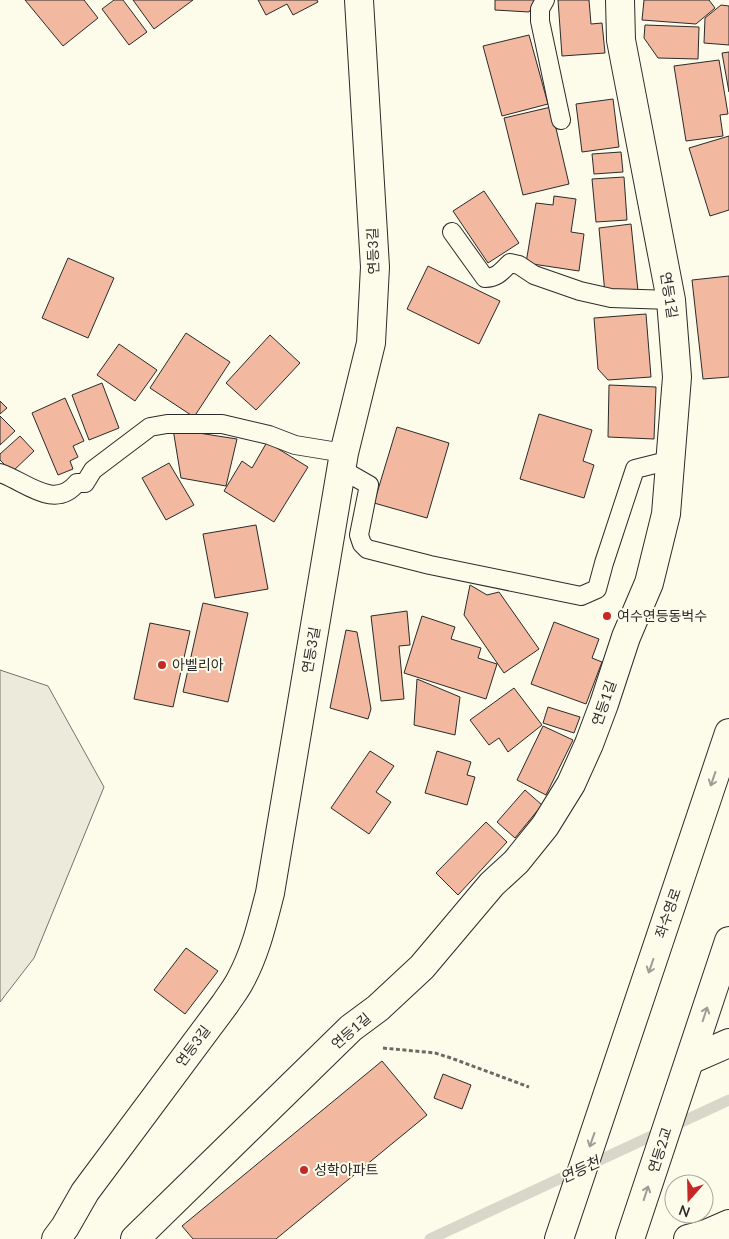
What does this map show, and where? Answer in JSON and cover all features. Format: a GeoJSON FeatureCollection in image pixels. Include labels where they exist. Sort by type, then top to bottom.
{"type":"FeatureCollection","features":[{"type":"Feature","properties":{"kind":"street","name":"연등3길"},"geometry":{"type":"LineString","coordinates":[[56,1239],[85,1192],[240,982],[259,934],[270,893],[342,461],[371,344],[375,267],[359,0]]}},
{"type":"Feature","properties":{"kind":"street","name":"연등1길"},"geometry":{"type":"LineString","coordinates":[[135,1239],[351,1028],[378,1008],[422,967],[492,884],[516,862],[545,826],[571,784],[589,744],[626,637],[649,583],[666,514],[678,378],[671,300],[621,40],[620,0]]}},
{"type":"Feature","properties":{"kind":"street","name":"좌수영로"},"geometry":{"type":"LineString","coordinates":[[559,1239],[729,733]]}},
{"type":"Feature","properties":{"kind":"street"},"geometry":{"type":"LineString","coordinates":[[690,1060],[729,941]]}},
{"type":"Feature","properties":{"kind":"street"},"geometry":{"type":"LineString","coordinates":[[690,1060],[729,1043]]}},
{"type":"Feature","properties":{"kind":"street","name":"연등2교"},"geometry":{"type":"LineString","coordinates":[[630,1239],[690,1060]]}},
{"type":"Feature","properties":{"kind":"street"},"geometry":{"type":"LineString","coordinates":[[688,1239],[729,1224]]}},
{"type":"Feature","properties":{"kind":"lane"},"geometry":{"type":"LineString","coordinates":[[544,0],[540,9],[540,21],[561,120]]}},
{"type":"Feature","properties":{"kind":"lane"},"geometry":{"type":"LineString","coordinates":[[452,232],[485,278],[493,278],[510,263],[519,265],[534,275],[580,291],[612,298],[671,300]]}},
{"type":"Feature","properties":{"kind":"lane"},"geometry":{"type":"LineString","coordinates":[[0,473],[44,494],[62,494],[72,489],[78,483],[86,483],[93,470],[150,427],[167,424],[222,424],[269,435],[342,461],[369,485],[359,534],[362,544],[367,549],[430,565],[581,596],[597,589],[635,469],[671,460]]}},
{"type":"Feature","properties":{"kind":"path"},"geometry":{"type":"LineString","coordinates":[[381,1047],[435,1053],[529,1087]]}},
{"type":"Feature","properties":{"kind":"shaded area"},"geometry":{"type":"Polygon","coordinates":[[[0,670],[48,686],[104,787],[34,958],[0,1002],[0,670]]]}},
{"type":"Feature","properties":{"kind":"building"},"geometry":{"type":"Polygon","coordinates":[[[25,0],[84,0],[98,18],[63,46],[25,0]]]}},
{"type":"Feature","properties":{"kind":"building"},"geometry":{"type":"Polygon","coordinates":[[[114,0],[123,0],[147,32],[129,45],[102,9],[114,0]]]}},
{"type":"Feature","properties":{"kind":"building"},"geometry":{"type":"Polygon","coordinates":[[[133,0],[193,0],[154,29],[133,0]]]}},
{"type":"Feature","properties":{"kind":"building"},"geometry":{"type":"Polygon","coordinates":[[[258,0],[317,0],[318,2],[293,15],[287,4],[266,15],[258,0]]]}},
{"type":"Feature","properties":{"kind":"building"},"geometry":{"type":"Polygon","coordinates":[[[495,0],[536,0],[529,12],[495,10],[495,0]]]}},
{"type":"Feature","properties":{"kind":"building"},"geometry":{"type":"Polygon","coordinates":[[[558,0],[589,0],[591,24],[602,23],[605,53],[562,56],[558,0]]]}},
{"type":"Feature","properties":{"kind":"building"},"geometry":{"type":"Polygon","coordinates":[[[644,0],[709,0],[715,8],[696,24],[642,20],[644,0]]]}},
{"type":"Feature","properties":{"kind":"building"},"geometry":{"type":"Polygon","coordinates":[[[721,5],[729,6],[729,45],[704,43],[705,18],[721,5]]]}},
{"type":"Feature","properties":{"kind":"building"},"geometry":{"type":"Polygon","coordinates":[[[645,25],[699,27],[698,59],[658,58],[644,38],[645,25]]]}},
{"type":"Feature","properties":{"kind":"building"},"geometry":{"type":"Polygon","coordinates":[[[529,35],[548,104],[502,116],[483,46],[529,35]]]}},
{"type":"Feature","properties":{"kind":"building"},"geometry":{"type":"Polygon","coordinates":[[[729,52],[729,92],[722,53],[729,52]]]}},
{"type":"Feature","properties":{"kind":"building"},"geometry":{"type":"Polygon","coordinates":[[[719,60],[728,114],[720,115],[723,136],[686,141],[674,66],[719,60]]]}},
{"type":"Feature","properties":{"kind":"building"},"geometry":{"type":"Polygon","coordinates":[[[613,99],[619,147],[582,152],[576,104],[613,99]]]}},
{"type":"Feature","properties":{"kind":"building"},"geometry":{"type":"Polygon","coordinates":[[[551,107],[569,184],[523,195],[504,118],[551,107]]]}},
{"type":"Feature","properties":{"kind":"building"},"geometry":{"type":"Polygon","coordinates":[[[729,136],[729,210],[710,216],[689,148],[729,136]]]}},
{"type":"Feature","properties":{"kind":"building"},"geometry":{"type":"Polygon","coordinates":[[[621,152],[623,172],[594,174],[592,154],[621,152]]]}},
{"type":"Feature","properties":{"kind":"building"},"geometry":{"type":"Polygon","coordinates":[[[624,177],[627,220],[596,222],[592,179],[624,177]]]}},
{"type":"Feature","properties":{"kind":"building"},"geometry":{"type":"Polygon","coordinates":[[[484,191],[519,243],[488,263],[453,211],[484,191]]]}},
{"type":"Feature","properties":{"kind":"building"},"geometry":{"type":"Polygon","coordinates":[[[554,196],[576,199],[571,232],[584,234],[579,271],[526,263],[536,203],[553,205],[554,196]]]}},
{"type":"Feature","properties":{"kind":"building"},"geometry":{"type":"Polygon","coordinates":[[[631,224],[638,291],[605,294],[599,228],[631,224]]]}},
{"type":"Feature","properties":{"kind":"building"},"geometry":{"type":"Polygon","coordinates":[[[68,258],[114,278],[88,338],[42,318],[68,258]]]}},
{"type":"Feature","properties":{"kind":"building"},"geometry":{"type":"Polygon","coordinates":[[[428,266],[500,301],[479,344],[407,309],[428,266]]]}},
{"type":"Feature","properties":{"kind":"building"},"geometry":{"type":"Polygon","coordinates":[[[729,276],[729,377],[703,379],[692,280],[729,276]]]}},
{"type":"Feature","properties":{"kind":"building"},"geometry":{"type":"Polygon","coordinates":[[[646,314],[651,377],[608,380],[598,369],[594,318],[646,314]]]}},
{"type":"Feature","properties":{"kind":"building"},"geometry":{"type":"Polygon","coordinates":[[[186,333],[230,362],[194,417],[150,388],[186,333]]]}},
{"type":"Feature","properties":{"kind":"building"},"geometry":{"type":"Polygon","coordinates":[[[270,335],[300,363],[256,410],[226,383],[270,335]]]}},
{"type":"Feature","properties":{"kind":"building"},"geometry":{"type":"Polygon","coordinates":[[[119,344],[157,370],[135,401],[97,375],[119,344]]]}},
{"type":"Feature","properties":{"kind":"building"},"geometry":{"type":"Polygon","coordinates":[[[102,383],[119,428],[89,440],[72,395],[102,383]]]}},
{"type":"Feature","properties":{"kind":"building"},"geometry":{"type":"Polygon","coordinates":[[[609,385],[656,387],[654,439],[608,437],[609,385]]]}},
{"type":"Feature","properties":{"kind":"building"},"geometry":{"type":"Polygon","coordinates":[[[65,398],[84,441],[73,446],[78,457],[70,461],[73,469],[58,475],[32,413],[65,398]]]}},
{"type":"Feature","properties":{"kind":"building"},"geometry":{"type":"Polygon","coordinates":[[[0,401],[7,408],[0,414],[0,401]]]}},
{"type":"Feature","properties":{"kind":"building"},"geometry":{"type":"Polygon","coordinates":[[[539,414],[592,430],[583,461],[594,465],[584,498],[520,479],[539,414]]]}},
{"type":"Feature","properties":{"kind":"building"},"geometry":{"type":"Polygon","coordinates":[[[0,416],[15,431],[0,445],[0,416]]]}},
{"type":"Feature","properties":{"kind":"building"},"geometry":{"type":"Polygon","coordinates":[[[397,427],[449,443],[427,518],[374,503],[397,427]]]}},
{"type":"Feature","properties":{"kind":"building"},"geometry":{"type":"Polygon","coordinates":[[[173,429],[237,439],[226,486],[181,478],[173,429]]]}},
{"type":"Feature","properties":{"kind":"building"},"geometry":{"type":"Polygon","coordinates":[[[20,436],[34,451],[12,472],[0,460],[0,454],[20,436]]]}},
{"type":"Feature","properties":{"kind":"building"},"geometry":{"type":"Polygon","coordinates":[[[267,442],[308,467],[274,522],[224,491],[242,461],[252,468],[267,442]]]}},
{"type":"Feature","properties":{"kind":"building"},"geometry":{"type":"Polygon","coordinates":[[[169,463],[194,505],[166,520],[142,478],[169,463]]]}},
{"type":"Feature","properties":{"kind":"building"},"geometry":{"type":"Polygon","coordinates":[[[256,525],[268,589],[215,598],[203,534],[256,525]]]}},
{"type":"Feature","properties":{"kind":"building"},"geometry":{"type":"Polygon","coordinates":[[[470,585],[487,595],[499,592],[539,649],[504,673],[464,615],[470,585]]]}},
{"type":"Feature","properties":{"kind":"building"},"geometry":{"type":"Polygon","coordinates":[[[203,603],[248,613],[228,702],[183,692],[203,603]]]}},
{"type":"Feature","properties":{"kind":"building"},"geometry":{"type":"Polygon","coordinates":[[[407,611],[410,645],[399,646],[404,699],[381,701],[371,616],[407,611]]]}},
{"type":"Feature","properties":{"kind":"building"},"geometry":{"type":"Polygon","coordinates":[[[422,616],[455,627],[451,639],[481,648],[478,658],[497,664],[486,699],[404,673],[422,616]]]}},
{"type":"Feature","properties":{"kind":"building"},"geometry":{"type":"Polygon","coordinates":[[[554,622],[599,639],[592,658],[602,662],[586,704],[531,684],[554,622]]]}},
{"type":"Feature","properties":{"kind":"building","name":"아벨리아"},"geometry":{"type":"Polygon","coordinates":[[[150,623],[190,631],[173,707],[134,699],[150,623]]]}},
{"type":"Feature","properties":{"kind":"building"},"geometry":{"type":"Polygon","coordinates":[[[346,630],[357,632],[371,709],[368,719],[330,708],[346,630]]]}},
{"type":"Feature","properties":{"kind":"building"},"geometry":{"type":"Polygon","coordinates":[[[417,679],[460,697],[455,735],[414,725],[417,679]]]}},
{"type":"Feature","properties":{"kind":"building"},"geometry":{"type":"Polygon","coordinates":[[[514,688],[542,725],[508,752],[499,738],[489,745],[470,720],[514,688]]]}},
{"type":"Feature","properties":{"kind":"building"},"geometry":{"type":"Polygon","coordinates":[[[548,707],[580,717],[574,733],[543,723],[548,707]]]}},
{"type":"Feature","properties":{"kind":"building"},"geometry":{"type":"Polygon","coordinates":[[[543,726],[573,740],[546,795],[517,780],[543,726]]]}},
{"type":"Feature","properties":{"kind":"building"},"geometry":{"type":"Polygon","coordinates":[[[370,751],[394,766],[376,792],[391,802],[369,834],[331,808],[370,751]]]}},
{"type":"Feature","properties":{"kind":"building"},"geometry":{"type":"Polygon","coordinates":[[[437,751],[471,762],[467,775],[475,777],[467,805],[425,793],[437,751]]]}},
{"type":"Feature","properties":{"kind":"building"},"geometry":{"type":"Polygon","coordinates":[[[525,790],[542,805],[515,838],[497,822],[525,790]]]}},
{"type":"Feature","properties":{"kind":"building"},"geometry":{"type":"Polygon","coordinates":[[[486,822],[507,842],[458,895],[436,873],[486,822]]]}},
{"type":"Feature","properties":{"kind":"building"},"geometry":{"type":"Polygon","coordinates":[[[186,948],[218,971],[185,1014],[154,990],[186,948]]]}},
{"type":"Feature","properties":{"kind":"building","name":"성학아파트"},"geometry":{"type":"Polygon","coordinates":[[[382,1061],[427,1115],[276,1239],[193,1239],[182,1226],[382,1061]]]}},
{"type":"Feature","properties":{"kind":"building"},"geometry":{"type":"Polygon","coordinates":[[[443,1074],[471,1085],[462,1109],[434,1098],[443,1074]]]}},
{"type":"Feature","properties":{"kind":"waterway","name":"연등천"},"geometry":{"type":"LineString","coordinates":[[430,1239],[729,1100]]}},
{"type":"Feature","properties":{"kind":"place","name":"여수연등동벅수"},"geometry":{"type":"Point","coordinates":[607,616]}},
{"type":"Feature","properties":{"kind":"place","name":"아벨리아"},"geometry":{"type":"Point","coordinates":[162,665]}},
{"type":"Feature","properties":{"kind":"place","name":"성학아파트"},"geometry":{"type":"Point","coordinates":[304,1170]}}]}
